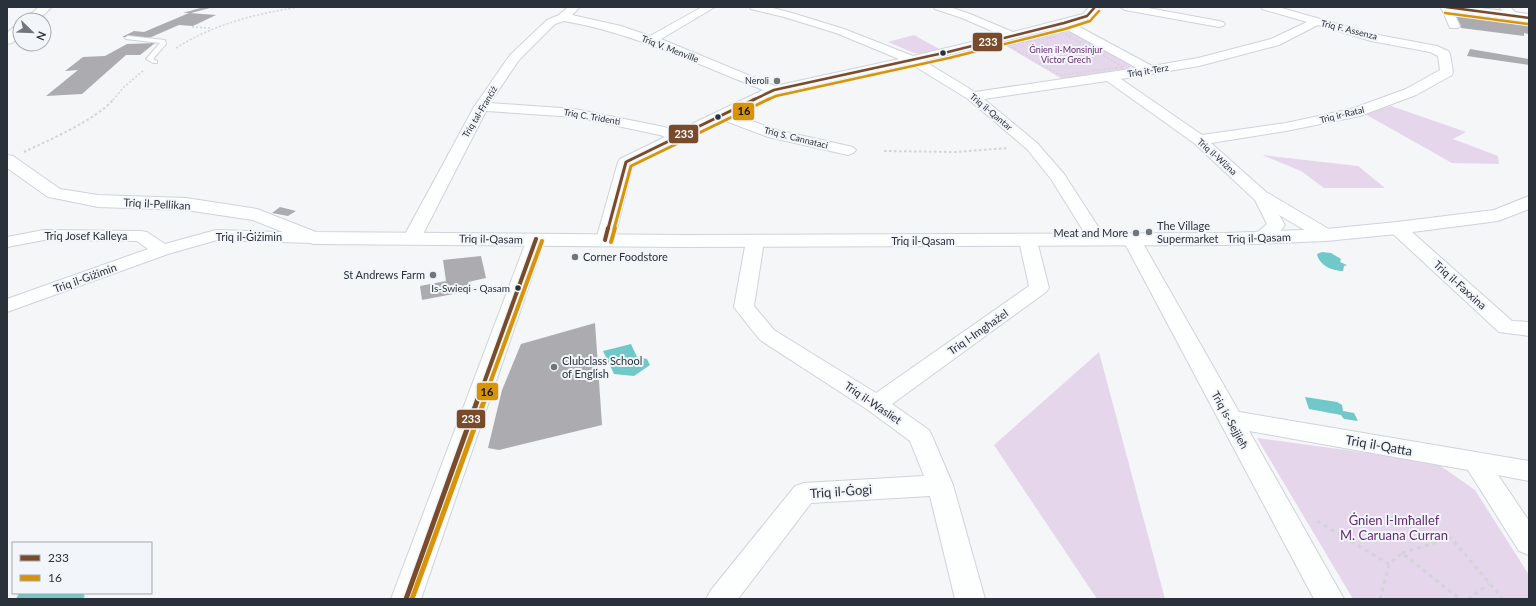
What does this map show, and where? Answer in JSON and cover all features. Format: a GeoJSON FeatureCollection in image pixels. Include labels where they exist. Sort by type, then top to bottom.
{"type":"FeatureCollection","features":[{"type":"Feature","properties":{"kind":"street","name":"Triq tal-Franċiż"},"geometry":{"type":"LineString","coordinates":[[412,238],[481,107],[514,58],[551,22],[563,17],[575,7]]}},
{"type":"Feature","properties":{"kind":"street"},"geometry":{"type":"LineString","coordinates":[[651,40],[710,7]]}},
{"type":"Feature","properties":{"kind":"street","name":"Triq il-Qantar"},"geometry":{"type":"LineString","coordinates":[[754,7],[788,15],[840,31],[913,60],[973,96],[1032,146],[1058,177],[1096,239]]}},
{"type":"Feature","properties":{"kind":"street"},"geometry":{"type":"LineString","coordinates":[[939,7],[966,16],[1012,36]]}},
{"type":"Feature","properties":{"kind":"street"},"geometry":{"type":"LineString","coordinates":[[605,240],[626,162],[774,90],[913,60],[1064,23],[1087,16],[1095,7]]}},
{"type":"Feature","properties":{"kind":"street"},"geometry":{"type":"LineString","coordinates":[[1125,7],[1219,24]]}},
{"type":"Feature","properties":{"kind":"street","name":"Triq F. Assenza"},"geometry":{"type":"LineString","coordinates":[[1266,7],[1371,37],[1433,49]]}},
{"type":"Feature","properties":{"kind":"street"},"geometry":{"type":"LineString","coordinates":[[1446,7],[1529,18]]}},
{"type":"Feature","properties":{"kind":"street"},"geometry":{"type":"LineString","coordinates":[[1446,7],[1454,26]]}},
{"type":"Feature","properties":{"kind":"street"},"geometry":{"type":"LineString","coordinates":[[1504,7],[1513,16]]}},
{"type":"Feature","properties":{"kind":"street","name":"Triq V. Menville"},"geometry":{"type":"LineString","coordinates":[[563,17],[587,20],[651,40],[774,90]]}},
{"type":"Feature","properties":{"kind":"street","name":"Triq it-Terz"},"geometry":{"type":"LineString","coordinates":[[973,96],[1108,78],[1199,62],[1275,42],[1316,22]]}},
{"type":"Feature","properties":{"kind":"street"},"geometry":{"type":"LineString","coordinates":[[1064,23],[1150,70]]}},
{"type":"Feature","properties":{"kind":"street","name":"Triq ir-Ratal"},"geometry":{"type":"LineString","coordinates":[[1199,140],[1286,127],[1355,113],[1411,92],[1447,72],[1444,54],[1433,49]]}},
{"type":"Feature","properties":{"kind":"street","name":"Triq il-Wiżna"},"geometry":{"type":"LineString","coordinates":[[1108,78],[1199,140],[1260,196],[1326,236]]}},
{"type":"Feature","properties":{"kind":"street","name":"Triq C. Tridenti"},"geometry":{"type":"LineString","coordinates":[[481,107],[575,112],[664,131],[677,137]]}},
{"type":"Feature","properties":{"kind":"street","name":"Triq S. Cannataci"},"geometry":{"type":"LineString","coordinates":[[723,115],[773,134],[848,150]]}},
{"type":"Feature","properties":{"kind":"street","name":"Triq il-Pellikan"},"geometry":{"type":"LineString","coordinates":[[7,160],[54,193],[98,200],[186,204],[257,215],[313,238]]}},
{"type":"Feature","properties":{"kind":"street"},"geometry":{"type":"LineString","coordinates":[[1260,196],[1276,225],[1261,237]]}},
{"type":"Feature","properties":{"kind":"street","name":"Triq il-Qasam"},"geometry":{"type":"LineString","coordinates":[[313,238],[1028,241],[1326,236],[1498,215],[1529,202]]}},
{"type":"Feature","properties":{"kind":"street","name":"Triq il-Faxxina"},"geometry":{"type":"LineString","coordinates":[[1397,228],[1506,327],[1529,329]]}},
{"type":"Feature","properties":{"kind":"street","name":"Triq Josef Kalleya"},"geometry":{"type":"LineString","coordinates":[[7,242],[44,235],[141,236],[162,250]]}},
{"type":"Feature","properties":{"kind":"street","name":"Triq il-Ġiżimin"},"geometry":{"type":"LineString","coordinates":[[162,250],[216,235],[313,238]]}},
{"type":"Feature","properties":{"kind":"street"},"geometry":{"type":"LineString","coordinates":[[406,599],[536,239]]}},
{"type":"Feature","properties":{"kind":"street","name":"Triq is-Sejjieħ"},"geometry":{"type":"LineString","coordinates":[[1132,240],[1329,599]]}},
{"type":"Feature","properties":{"kind":"street","name":"Triq il-Wasliet"},"geometry":{"type":"LineString","coordinates":[[755,241],[744,307],[768,335],[876,404],[920,436],[940,485],[970,599]]}},
{"type":"Feature","properties":{"kind":"street","name":"Triq l-Imgħażel"},"geometry":{"type":"LineString","coordinates":[[876,404],[1039,288],[1028,241]]}},
{"type":"Feature","properties":{"kind":"street","name":"Triq il-Giżimin"},"geometry":{"type":"LineString","coordinates":[[7,306],[162,250]]}},
{"type":"Feature","properties":{"kind":"street","name":"Triq il-Qatta"},"geometry":{"type":"LineString","coordinates":[[1229,419],[1529,471]]}},
{"type":"Feature","properties":{"kind":"street"},"geometry":{"type":"LineString","coordinates":[[1476,462],[1529,543]]}},
{"type":"Feature","properties":{"kind":"street","name":"Triq il-Ġogi"},"geometry":{"type":"LineString","coordinates":[[721,599],[804,493],[940,485]]}},
{"type":"Feature","properties":{"kind":"lane"},"geometry":{"type":"LineString","coordinates":[[128,38],[163,41],[163,44],[149,58],[155,62]]}},
{"type":"Feature","properties":{"kind":"path"},"geometry":{"type":"LineString","coordinates":[[192,27],[210,28]]}},
{"type":"Feature","properties":{"kind":"path"},"geometry":{"type":"LineString","coordinates":[[1031,42],[1054,37],[1050,35],[1062,32],[1123,67],[1060,75],[1008,45],[1027,40],[1031,42],[1059,50],[1063,55],[1078,59],[1093,58],[1097,54],[1096,52]]}},
{"type":"Feature","properties":{"kind":"path"},"geometry":{"type":"LineString","coordinates":[[1059,50],[1064,47],[1076,46],[1088,48],[1096,52]]}},
{"type":"Feature","properties":{"kind":"path"},"geometry":{"type":"LineString","coordinates":[[884,151],[954,152],[1032,146]]}},
{"type":"Feature","properties":{"kind":"path"},"geometry":{"type":"LineString","coordinates":[[1317,521],[1389,564]]}},
{"type":"Feature","properties":{"kind":"path"},"geometry":{"type":"LineString","coordinates":[[1380,599],[1389,564],[1402,553],[1451,538],[1503,599]]}},
{"type":"Feature","properties":{"kind":"path"},"geometry":{"type":"LineString","coordinates":[[1402,553],[1460,599]]}},
{"type":"Feature","properties":{"kind":"path"},"geometry":{"type":"LineString","coordinates":[[1468,599],[1489,584]]}},
{"type":"Feature","properties":{"kind":"green space","name":"Ġnien il-Monsinjur Victor Grech"},"geometry":{"type":"Polygon","coordinates":[[[1066,29],[1132,65],[1128,70],[1069,78],[1064,80],[1003,44],[1066,29]]]}},
{"type":"Feature","properties":{"kind":"green space"},"geometry":{"type":"Polygon","coordinates":[[[914,35],[941,50],[921,54],[914,53],[888,42],[914,35]]]}},
{"type":"Feature","properties":{"kind":"green space"},"geometry":{"type":"Polygon","coordinates":[[[1391,106],[1466,132],[1453,139],[1498,156],[1499,164],[1452,163],[1365,114],[1391,106]]]}},
{"type":"Feature","properties":{"kind":"green space"},"geometry":{"type":"Polygon","coordinates":[[[1262,155],[1358,166],[1385,188],[1324,188],[1301,171],[1262,155]]]}},
{"type":"Feature","properties":{"kind":"green space"},"geometry":{"type":"Polygon","coordinates":[[[1099,352],[1165,599],[1097,599],[994,445],[1099,352]]]}},
{"type":"Feature","properties":{"kind":"green space","name":"Ġnien l-Imħallef M. Caruana Curran"},"geometry":{"type":"Polygon","coordinates":[[[1257,438],[1435,462],[1475,490],[1529,575],[1529,599],[1353,599],[1257,438]]]}},
{"type":"Feature","properties":{"kind":"water"},"geometry":{"type":"Polygon","coordinates":[[[1322,252],[1331,253],[1341,259],[1340,262],[1347,265],[1344,266],[1343,271],[1330,269],[1323,264],[1318,258],[1317,254],[1322,252]]]}},
{"type":"Feature","properties":{"kind":"water"},"geometry":{"type":"Polygon","coordinates":[[[631,344],[637,357],[647,359],[650,365],[634,376],[614,374],[603,351],[631,344]]]}},
{"type":"Feature","properties":{"kind":"water"},"geometry":{"type":"Polygon","coordinates":[[[1305,397],[1337,402],[1342,405],[1343,411],[1354,413],[1358,421],[1344,419],[1341,415],[1309,409],[1305,397]]]}},
{"type":"Feature","properties":{"kind":"water"},"geometry":{"type":"Polygon","coordinates":[[[18,594],[84,594],[85,597],[80,599],[16,599],[18,594]]]}},
{"type":"Feature","properties":{"kind":"building"},"geometry":{"type":"Polygon","coordinates":[[[204,7],[210,8],[191,13],[183,13],[204,7]]]}},
{"type":"Feature","properties":{"kind":"building"},"geometry":{"type":"Polygon","coordinates":[[[189,13],[216,15],[193,26],[179,25],[149,38],[122,37],[134,31],[144,32],[189,13]]]}},
{"type":"Feature","properties":{"kind":"building"},"geometry":{"type":"Polygon","coordinates":[[[1467,13],[1529,20],[1529,34],[1524,33],[1524,36],[1461,28],[1456,17],[1458,14],[1467,13]]]}},
{"type":"Feature","properties":{"kind":"building"},"geometry":{"type":"Polygon","coordinates":[[[155,43],[140,55],[126,55],[82,94],[46,96],[78,70],[65,71],[83,57],[105,56],[127,44],[155,43]]]}},
{"type":"Feature","properties":{"kind":"building"},"geometry":{"type":"Polygon","coordinates":[[[1470,49],[1529,59],[1529,65],[1467,56],[1470,49]]]}},
{"type":"Feature","properties":{"kind":"building"},"geometry":{"type":"Polygon","coordinates":[[[280,207],[296,211],[288,216],[272,213],[280,207]]]}},
{"type":"Feature","properties":{"kind":"building"},"geometry":{"type":"Polygon","coordinates":[[[481,256],[486,278],[468,282],[474,290],[422,300],[420,286],[446,281],[443,260],[481,256]]]}},
{"type":"Feature","properties":{"kind":"building","name":"Clubclass School of English"},"geometry":{"type":"Polygon","coordinates":[[[595,323],[602,425],[499,450],[488,448],[502,390],[521,344],[595,323]]]}},
{"type":"Feature","properties":{"kind":"transit line","name":"233"},"geometry":{"type":"LineString","coordinates":[[605,240],[626,162],[774,90],[948,52],[1064,23],[1087,16],[1095,7]]}},
{"type":"Feature","properties":{"kind":"transit line","name":"233"},"geometry":{"type":"LineString","coordinates":[[1446,7],[1529,18]]}},
{"type":"Feature","properties":{"kind":"transit line","name":"16"},"geometry":{"type":"LineString","coordinates":[[611,242],[631,166],[776,96],[949,58],[1065,29],[1090,21],[1099,11]]}},
{"type":"Feature","properties":{"kind":"transit line","name":"16"},"geometry":{"type":"LineString","coordinates":[[1445,13],[1528,24]]}},
{"type":"Feature","properties":{"kind":"transit line","name":"233"},"geometry":{"type":"LineString","coordinates":[[406,599],[536,239]]}},
{"type":"Feature","properties":{"kind":"transit line","name":"16"},"geometry":{"type":"LineString","coordinates":[[412,599],[542,241]]}},
{"type":"Feature","properties":{"kind":"place","name":"Neroli"},"geometry":{"type":"Point","coordinates":[777,81]}},
{"type":"Feature","properties":{"kind":"place","name":"The Village Supermarket"},"geometry":{"type":"Point","coordinates":[1149,232]}},
{"type":"Feature","properties":{"kind":"place","name":"Meat and More"},"geometry":{"type":"Point","coordinates":[1136,233]}},
{"type":"Feature","properties":{"kind":"place","name":"Corner Foodstore"},"geometry":{"type":"Point","coordinates":[575,257]}},
{"type":"Feature","properties":{"kind":"place","name":"St Andrews Farm"},"geometry":{"type":"Point","coordinates":[433,275]}},
{"type":"Feature","properties":{"kind":"place","name":"Is-Swieqi - Qasam"},"geometry":{"type":"Point","coordinates":[518,288]}},
{"type":"Feature","properties":{"kind":"place","name":"Clubclass School of English"},"geometry":{"type":"Point","coordinates":[554,367]}}]}
